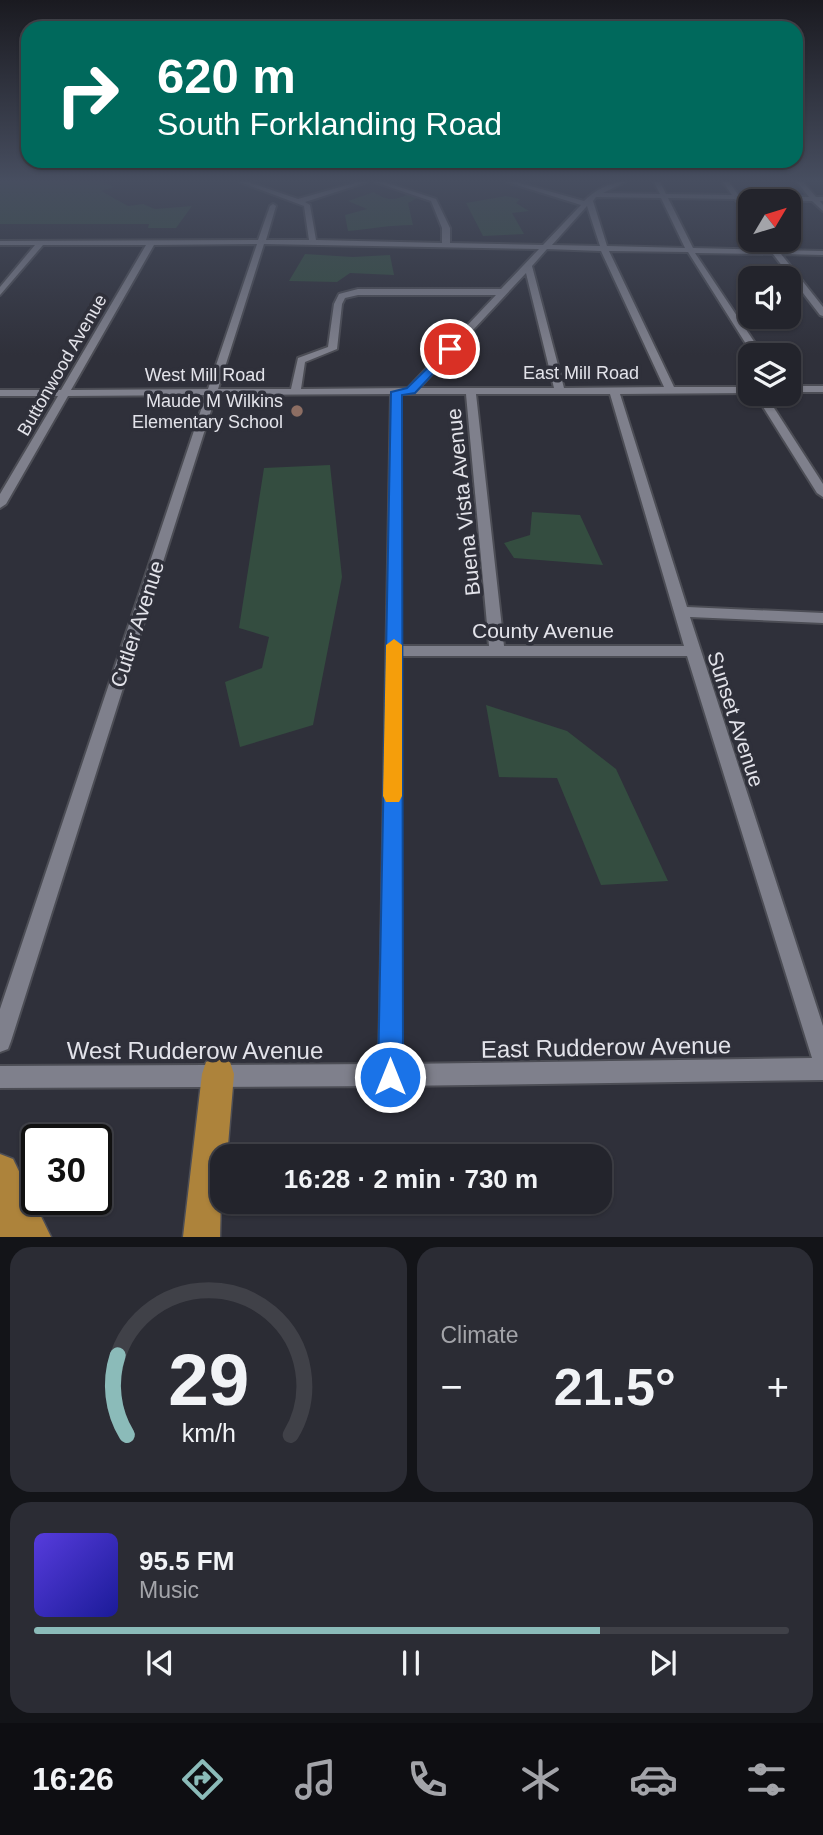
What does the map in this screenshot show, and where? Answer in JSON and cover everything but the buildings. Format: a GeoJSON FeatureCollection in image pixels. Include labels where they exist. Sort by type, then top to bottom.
{"type":"FeatureCollection","features":[{"type":"Feature","properties":{"kind":"highway"},"geometry":{"type":"LineString","coordinates":[[201,1237],[218,1074]]}},
{"type":"Feature","properties":{"kind":"highway"},"geometry":{"type":"LineString","coordinates":[[0,1172],[33,1237]]}},
{"type":"Feature","properties":{"kind":"highway"},"geometry":{"type":"LineString","coordinates":[[0,1231],[3,1237]]}},
{"type":"Feature","properties":{"kind":"street"},"geometry":{"type":"LineString","coordinates":[[446,240],[446,245]]}},
{"type":"Feature","properties":{"kind":"street"},"geometry":{"type":"LineString","coordinates":[[390,1077],[394,651],[404,391],[552,240]]}},
{"type":"Feature","properties":{"kind":"street"},"geometry":{"type":"LineString","coordinates":[[602,240],[670,390]]}},
{"type":"Feature","properties":{"kind":"street"},"geometry":{"type":"LineString","coordinates":[[685,240],[750,343]]}},
{"type":"Feature","properties":{"kind":"street","name":"Cutler Avenue"},"geometry":{"type":"LineString","coordinates":[[0,1041],[262,242]]}},
{"type":"Feature","properties":{"kind":"street"},"geometry":{"type":"LineString","coordinates":[[0,243],[313,242],[738,251]]}},
{"type":"Feature","properties":{"kind":"street"},"geometry":{"type":"LineString","coordinates":[[0,292],[41,243]]}},
{"type":"Feature","properties":{"kind":"street","name":"Buttonwood Avenue"},"geometry":{"type":"LineString","coordinates":[[0,503],[151,243]]}},
{"type":"Feature","properties":{"kind":"street"},"geometry":{"type":"LineString","coordinates":[[775,252],[823,253]]}},
{"type":"Feature","properties":{"kind":"street"},"geometry":{"type":"LineString","coordinates":[[775,252],[823,313]]}},
{"type":"Feature","properties":{"kind":"street"},"geometry":{"type":"LineString","coordinates":[[528,266],[559,390]]}},
{"type":"Feature","properties":{"kind":"street"},"geometry":{"type":"LineString","coordinates":[[295,392],[301,360],[332,349],[338,304],[342,296],[358,292],[503,292]]}},
{"type":"Feature","properties":{"kind":"street"},"geometry":{"type":"LineString","coordinates":[[801,389],[823,389]]}},
{"type":"Feature","properties":{"kind":"street","name":"Sunset Avenue"},"geometry":{"type":"LineString","coordinates":[[614,390],[693,651],[823,1059]]}},
{"type":"Feature","properties":{"kind":"street","name":"East Mill Road"},"geometry":{"type":"LineString","coordinates":[[404,391],[738,390]]}},
{"type":"Feature","properties":{"kind":"street","name":"West Mill Road"},"geometry":{"type":"LineString","coordinates":[[0,393],[404,391]]}},
{"type":"Feature","properties":{"kind":"street","name":"Buena Vista Avenue"},"geometry":{"type":"LineString","coordinates":[[471,391],[497,651]]}},
{"type":"Feature","properties":{"kind":"street"},"geometry":{"type":"LineString","coordinates":[[768,406],[823,493]]}},
{"type":"Feature","properties":{"kind":"street"},"geometry":{"type":"LineString","coordinates":[[682,612],[823,618]]}},
{"type":"Feature","properties":{"kind":"street","name":"County Avenue"},"geometry":{"type":"LineString","coordinates":[[394,651],[693,651]]}},
{"type":"Feature","properties":{"kind":"street","name":"East Rudderow Avenue"},"geometry":{"type":"LineString","coordinates":[[390,1077],[823,1069]]}},
{"type":"Feature","properties":{"kind":"street","name":"West Rudderow Avenue"},"geometry":{"type":"LineString","coordinates":[[0,1077],[218,1074],[390,1077]]}},
{"type":"Feature","properties":{"kind":"green space"},"geometry":{"type":"Polygon","coordinates":[[[305,254],[353,257],[390,255],[394,275],[350,273],[337,282],[289,281],[305,254]]]}},
{"type":"Feature","properties":{"kind":"green space"},"geometry":{"type":"Polygon","coordinates":[[[330,465],[342,577],[313,725],[240,747],[225,682],[262,668],[269,637],[239,628],[264,468],[330,465]]]}},
{"type":"Feature","properties":{"kind":"green space"},"geometry":{"type":"Polygon","coordinates":[[[532,512],[580,515],[603,565],[514,558],[504,543],[530,535],[532,512]]]}},
{"type":"Feature","properties":{"kind":"green space"},"geometry":{"type":"Polygon","coordinates":[[[486,705],[567,731],[616,769],[668,881],[601,885],[557,778],[499,777],[486,705]]]}},
{"type":"Feature","properties":{"kind":"slow traffic"},"geometry":{"type":"LineString","coordinates":[[393,796],[394,645]]}},
{"type":"Feature","properties":{"kind":"place","name":"Maude M Wilkins Elementary School"},"geometry":{"type":"Point","coordinates":[297,411]}},
{"type":"Feature","properties":{"kind":"route"},"geometry":{"type":"LineString","coordinates":[[390,1077],[396,392],[411,391],[450,349]]}}]}
